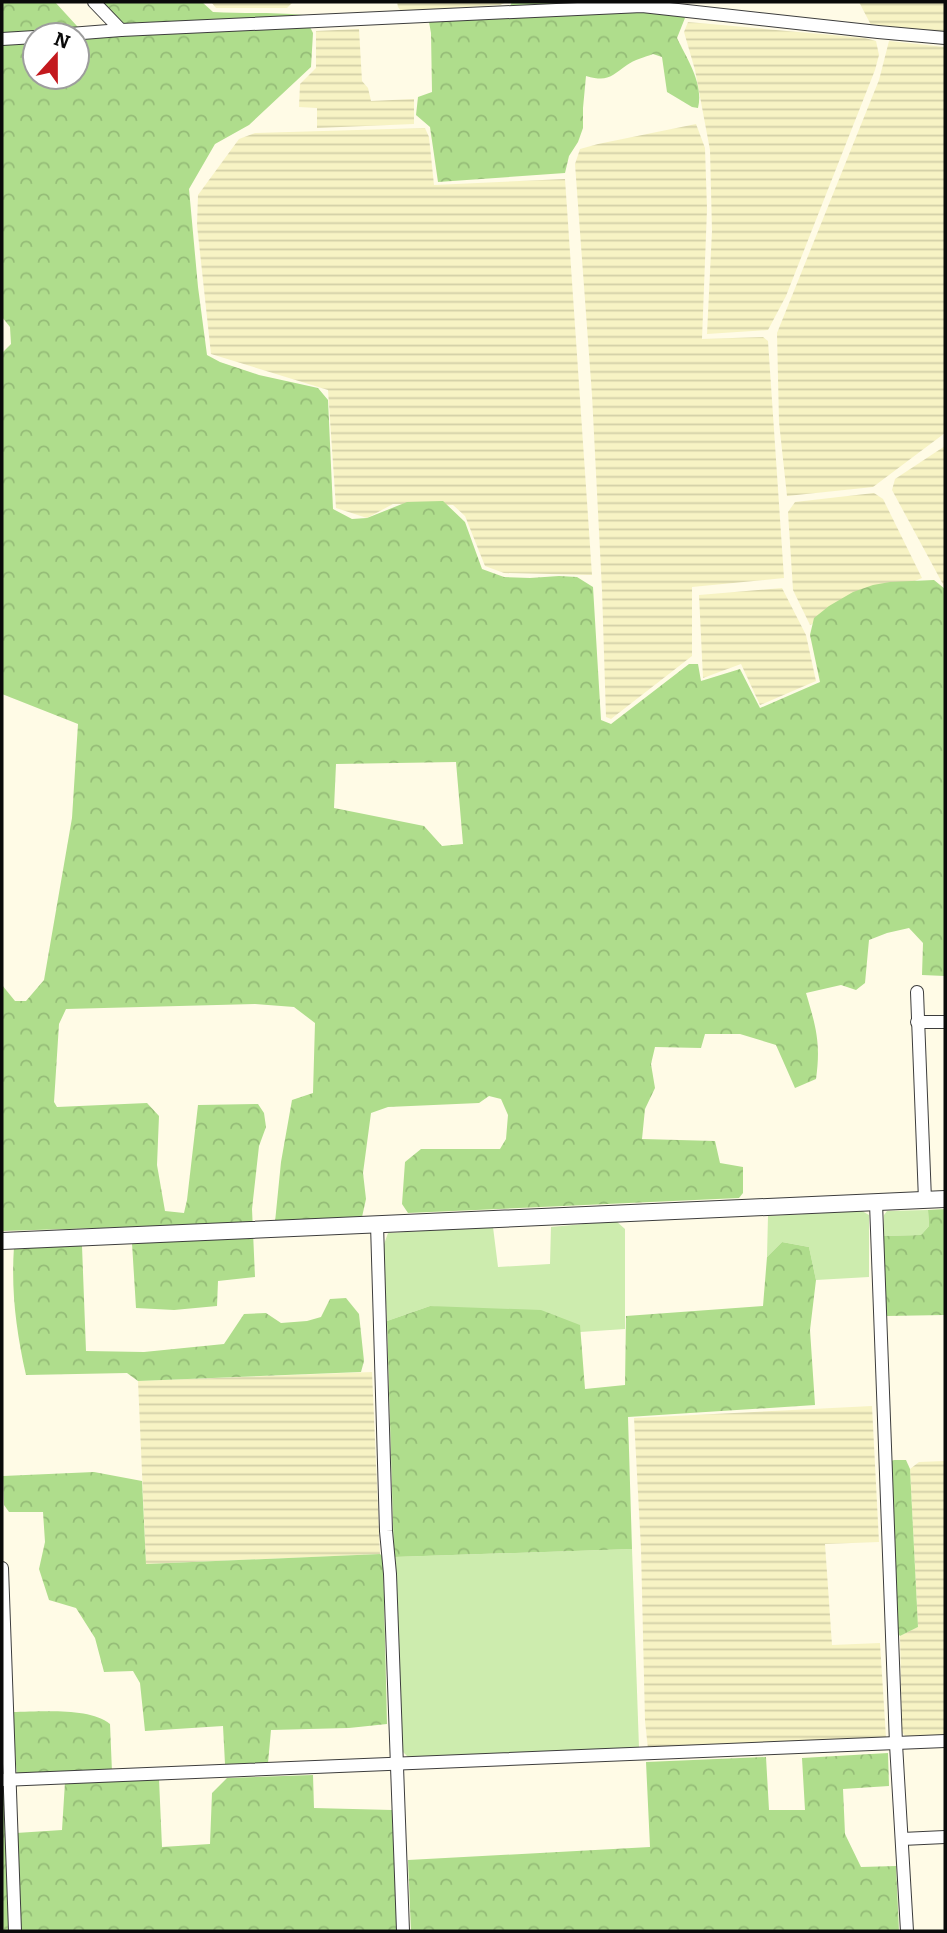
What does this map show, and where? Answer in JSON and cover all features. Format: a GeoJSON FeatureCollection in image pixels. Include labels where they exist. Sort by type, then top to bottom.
{"type":"FeatureCollection","features":[{"type":"Feature","properties":{"kind":"street"},"geometry":{"type":"LineString","coordinates":[[94,2],[121,30]]}},
{"type":"Feature","properties":{"kind":"street"},"geometry":{"type":"LineString","coordinates":[[91,32],[642,6],[945,38]]}},
{"type":"Feature","properties":{"kind":"street"},"geometry":{"type":"LineString","coordinates":[[2,39],[21,38]]}},
{"type":"Feature","properties":{"kind":"street"},"geometry":{"type":"LineString","coordinates":[[917,992],[925,1200]]}},
{"type":"Feature","properties":{"kind":"street"},"geometry":{"type":"LineString","coordinates":[[917,1022],[945,1022]]}},
{"type":"Feature","properties":{"kind":"street"},"geometry":{"type":"LineString","coordinates":[[2,1241],[945,1199]]}},
{"type":"Feature","properties":{"kind":"street"},"geometry":{"type":"LineString","coordinates":[[876,1203],[896,1744],[907,1931]]}},
{"type":"Feature","properties":{"kind":"street"},"geometry":{"type":"LineString","coordinates":[[377,1224],[386,1531],[390,1574],[403,1931]]}},
{"type":"Feature","properties":{"kind":"street"},"geometry":{"type":"LineString","coordinates":[[2,1568],[5,1779],[15,1931]]}},
{"type":"Feature","properties":{"kind":"street"},"geometry":{"type":"LineString","coordinates":[[5,1779],[945,1741]]}},
{"type":"Feature","properties":{"kind":"street"},"geometry":{"type":"LineString","coordinates":[[902,1839],[945,1837]]}},
{"type":"Feature","properties":{"kind":"shaded area"},"geometry":{"type":"Polygon","coordinates":[[[211,2],[293,2],[287,8],[216,8],[211,2]]]}},
{"type":"Feature","properties":{"kind":"shaded area"},"geometry":{"type":"Polygon","coordinates":[[[397,2],[507,2],[500,5],[401,11],[397,2]]]}},
{"type":"Feature","properties":{"kind":"shaded area"},"geometry":{"type":"Polygon","coordinates":[[[859,2],[945,2],[945,32],[871,25],[859,2]]]}},
{"type":"Feature","properties":{"kind":"shaded area"},"geometry":{"type":"Polygon","coordinates":[[[688,22],[876,41],[879,55],[875,70],[786,296],[768,330],[707,334],[712,231],[710,150],[695,70],[684,32],[688,22]]]}},
{"type":"Feature","properties":{"kind":"shaded area"},"geometry":{"type":"Polygon","coordinates":[[[359,29],[362,81],[368,88],[371,101],[414,99],[414,124],[317,128],[317,108],[299,107],[300,84],[316,68],[316,31],[359,29]]]}},
{"type":"Feature","properties":{"kind":"shaded area"},"geometry":{"type":"Polygon","coordinates":[[[889,41],[945,47],[945,433],[873,487],[787,496],[779,422],[777,333],[879,80],[889,41]]]}},
{"type":"Feature","properties":{"kind":"shaded area"},"geometry":{"type":"Polygon","coordinates":[[[696,124],[705,148],[707,209],[702,339],[763,337],[768,341],[784,578],[692,587],[692,656],[611,719],[606,717],[592,395],[575,164],[580,149],[696,124]]]}},
{"type":"Feature","properties":{"kind":"shaded area"},"geometry":{"type":"Polygon","coordinates":[[[425,128],[429,137],[434,185],[565,179],[592,575],[504,573],[485,566],[465,516],[453,505],[393,504],[367,518],[336,508],[328,390],[211,354],[197,225],[198,195],[239,139],[255,133],[425,128]]]}},
{"type":"Feature","properties":{"kind":"shaded area"},"geometry":{"type":"Polygon","coordinates":[[[945,446],[945,588],[892,490],[895,479],[945,446]]]}},
{"type":"Feature","properties":{"kind":"shaded area"},"geometry":{"type":"Polygon","coordinates":[[[874,493],[883,499],[922,578],[810,625],[793,590],[788,512],[795,502],[874,493]]]}},
{"type":"Feature","properties":{"kind":"shaded area"},"geometry":{"type":"Polygon","coordinates":[[[782,588],[806,635],[816,681],[760,705],[741,664],[703,678],[699,595],[782,588]]]}},
{"type":"Feature","properties":{"kind":"shaded area"},"geometry":{"type":"Polygon","coordinates":[[[372,1372],[380,1554],[146,1564],[138,1381],[372,1372]]]}},
{"type":"Feature","properties":{"kind":"shaded area"},"geometry":{"type":"Polygon","coordinates":[[[872,1406],[879,1542],[825,1544],[832,1645],[880,1643],[886,1738],[648,1749],[634,1418],[872,1406]]]}},
{"type":"Feature","properties":{"kind":"shaded area"},"geometry":{"type":"Polygon","coordinates":[[[945,1461],[945,1736],[906,1737],[902,1732],[900,1636],[918,1627],[910,1469],[919,1462],[945,1461]]]}},
{"type":"Feature","properties":{"kind":"green space"},"geometry":{"type":"Polygon","coordinates":[[[2,2],[55,2],[72,21],[21,21],[21,91],[91,91],[91,37],[124,33],[100,2],[202,2],[213,12],[304,15],[313,33],[311,67],[249,125],[215,144],[189,189],[207,355],[259,375],[318,388],[328,400],[333,509],[352,519],[367,518],[407,502],[443,501],[465,522],[482,569],[504,577],[577,577],[593,587],[601,720],[611,724],[689,664],[698,664],[701,681],[740,669],[760,708],[820,682],[810,635],[814,618],[829,606],[853,592],[890,582],[934,580],[945,589],[945,976],[922,975],[923,943],[909,928],[869,940],[865,983],[856,990],[841,985],[806,993],[817,1035],[816,1079],[795,1088],[776,1045],[740,1034],[705,1034],[701,1048],[655,1047],[651,1064],[655,1088],[645,1109],[642,1139],[715,1141],[720,1163],[743,1167],[743,1193],[739,1198],[408,1213],[402,1204],[405,1162],[421,1149],[500,1149],[506,1139],[508,1115],[501,1099],[489,1096],[479,1103],[388,1107],[371,1113],[363,1173],[366,1199],[362,1217],[275,1222],[281,1162],[292,1100],[313,1093],[315,1023],[294,1007],[255,1004],[66,1009],[59,1024],[54,1102],[57,1107],[147,1103],[159,1116],[157,1165],[165,1211],[184,1213],[198,1105],[258,1104],[264,1113],[266,1127],[259,1146],[252,1209],[255,1277],[218,1281],[217,1306],[174,1310],[136,1308],[131,1227],[2,1231],[2,985],[15,1001],[26,1001],[44,980],[72,818],[78,724],[2,694],[2,353],[11,344],[10,327],[2,317],[2,2]],[[456,762],[336,764],[334,808],[424,826],[442,846],[463,844],[456,762]]]}},
{"type":"Feature","properties":{"kind":"green space"},"geometry":{"type":"Polygon","coordinates":[[[512,2],[672,3],[685,18],[677,38],[697,81],[698,108],[667,92],[662,57],[653,54],[608,77],[586,76],[583,128],[569,156],[565,173],[438,182],[430,127],[416,115],[418,97],[432,92],[429,22],[504,17],[512,2]]]}},
{"type":"Feature","properties":{"kind":"green space"},"geometry":{"type":"Polygon","coordinates":[[[945,1209],[945,1315],[887,1316],[883,1236],[921,1235],[929,1226],[928,1210],[945,1209]]]}},
{"type":"Feature","properties":{"kind":"green space"},"geometry":{"type":"Polygon","coordinates":[[[928,1210],[929,1226],[921,1235],[883,1236],[884,1215],[887,1211],[928,1210]]]}},
{"type":"Feature","properties":{"kind":"green space"},"geometry":{"type":"Polygon","coordinates":[[[862,1211],[869,1215],[869,1277],[816,1280],[809,1247],[782,1242],[767,1257],[768,1216],[862,1211]]]}},
{"type":"Feature","properties":{"kind":"green space"},"geometry":{"type":"Polygon","coordinates":[[[616,1221],[625,1229],[625,1329],[580,1332],[579,1325],[430,1306],[387,1321],[383,1247],[388,1233],[493,1227],[498,1267],[550,1264],[551,1227],[616,1221]]]}},
{"type":"Feature","properties":{"kind":"green space"},"geometry":{"type":"Polygon","coordinates":[[[782,1242],[809,1247],[816,1280],[810,1330],[815,1405],[628,1417],[632,1549],[394,1557],[387,1321],[430,1306],[541,1310],[580,1325],[585,1389],[625,1385],[626,1316],[763,1306],[767,1257],[782,1242]]]}},
{"type":"Feature","properties":{"kind":"green space"},"geometry":{"type":"Polygon","coordinates":[[[14,1246],[82,1246],[86,1351],[144,1352],[224,1344],[244,1314],[266,1313],[281,1323],[307,1321],[321,1317],[330,1299],[346,1298],[359,1314],[364,1361],[361,1372],[138,1381],[127,1373],[26,1375],[15,1310],[14,1246]]]}},
{"type":"Feature","properties":{"kind":"green space"},"geometry":{"type":"Polygon","coordinates":[[[906,1460],[910,1469],[918,1627],[900,1636],[894,1629],[888,1462],[906,1460]]]}},
{"type":"Feature","properties":{"kind":"green space"},"geometry":{"type":"Polygon","coordinates":[[[94,1472],[142,1481],[146,1564],[380,1554],[383,1557],[387,1724],[271,1730],[268,1763],[225,1764],[223,1726],[145,1731],[140,1683],[133,1671],[104,1672],[95,1638],[76,1608],[49,1600],[39,1569],[45,1542],[43,1512],[9,1512],[4,1505],[3,1476],[94,1472]]]}},
{"type":"Feature","properties":{"kind":"green space"},"geometry":{"type":"Polygon","coordinates":[[[632,1549],[639,1748],[409,1758],[401,1750],[394,1557],[632,1549]]]}},
{"type":"Feature","properties":{"kind":"green space"},"geometry":{"type":"Polygon","coordinates":[[[12,1712],[77,1713],[90,1715],[110,1724],[112,1772],[17,1777],[12,1712]]]}},
{"type":"Feature","properties":{"kind":"green space"},"geometry":{"type":"Polygon","coordinates":[[[888,1753],[889,1786],[843,1789],[845,1834],[861,1867],[896,1866],[899,1931],[411,1931],[408,1860],[650,1847],[646,1762],[766,1757],[769,1810],[805,1810],[802,1758],[888,1753]]]}},
{"type":"Feature","properties":{"kind":"green space"},"geometry":{"type":"Polygon","coordinates":[[[313,1775],[314,1808],[392,1810],[397,1931],[20,1931],[16,1833],[62,1830],[65,1782],[159,1779],[162,1847],[210,1844],[212,1793],[227,1778],[313,1775]]]}},
{"type":"Feature","properties":{"kind":"green space"},"geometry":{"type":"Polygon","coordinates":[[[4,1787],[10,1931],[2,1931],[4,1787]]]}}]}
